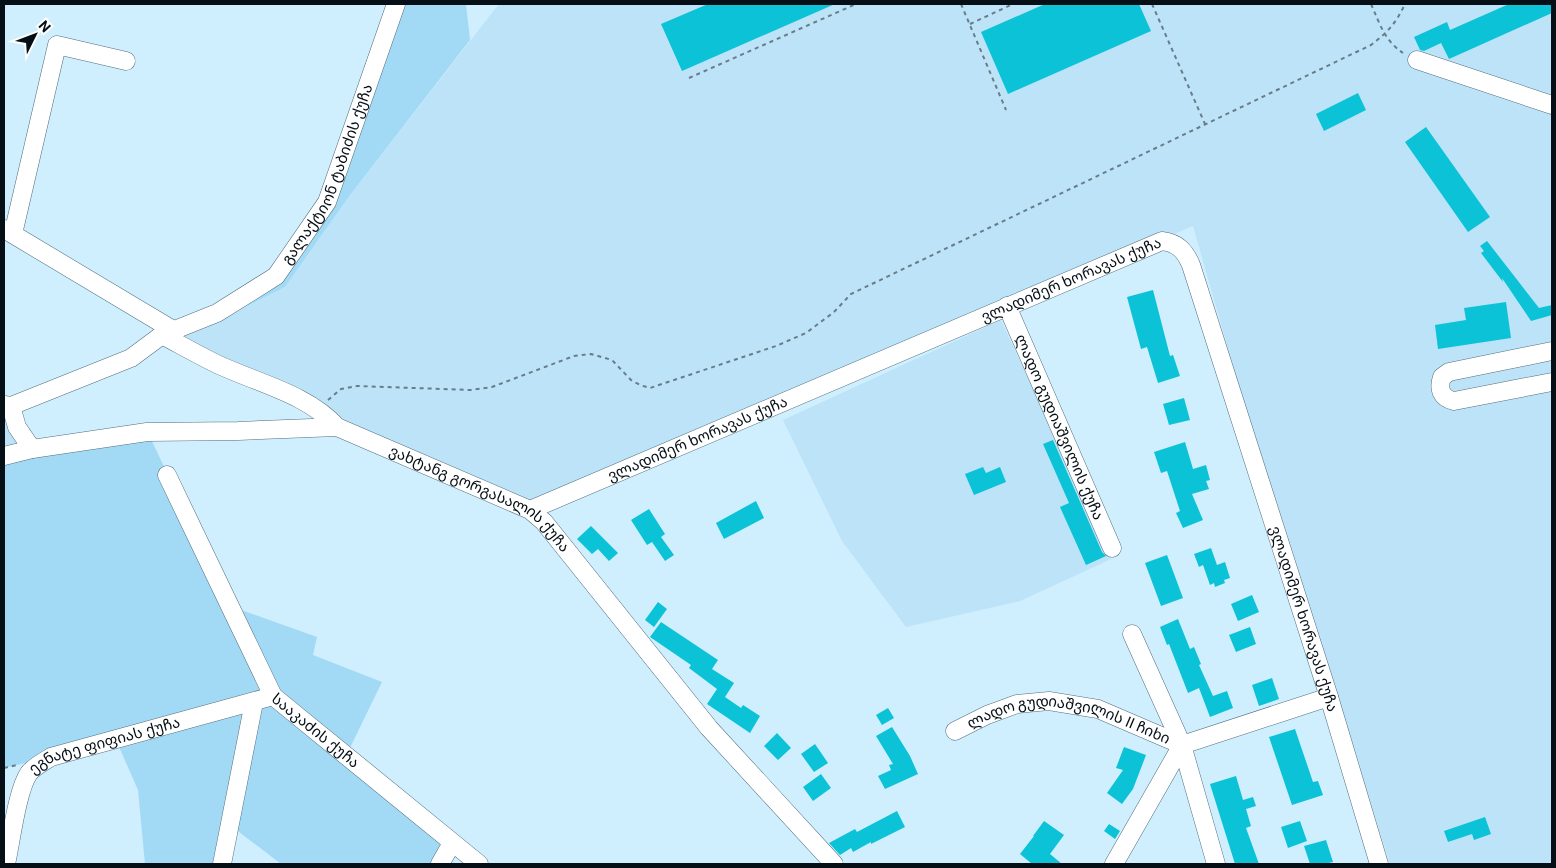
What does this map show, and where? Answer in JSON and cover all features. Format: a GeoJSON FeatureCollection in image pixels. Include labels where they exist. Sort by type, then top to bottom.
{"type":"FeatureCollection","features":[{"type":"Feature","properties":{"kind":"street","name":"გალაქტიონ ტაბიძის ქუჩა"},"geometry":{"type":"LineString","coordinates":[[7,406],[131,358],[167,332],[217,312],[276,276],[327,202],[396,4]]}},
{"type":"Feature","properties":{"kind":"street"},"geometry":{"type":"LineString","coordinates":[[126,61],[57,45],[8,232],[219,365],[291,396],[322,412],[337,427]]}},
{"type":"Feature","properties":{"kind":"street"},"geometry":{"type":"LineString","coordinates":[[1418,60],[1552,104]]}},
{"type":"Feature","properties":{"kind":"street","name":"ვლადიმერ ხორავას ქუჩა"},"geometry":{"type":"LineString","coordinates":[[530,510],[1162,241],[1176,245],[1182,250],[1191,265],[1329,697],[1379,864]]}},
{"type":"Feature","properties":{"kind":"street","name":"ლადო გუდიაშვილის ქუჩა"},"geometry":{"type":"LineString","coordinates":[[1007,306],[1112,548]]}},
{"type":"Feature","properties":{"kind":"street"},"geometry":{"type":"LineString","coordinates":[[1552,351],[1449,372],[1442,377],[1440,389],[1442,395],[1454,402],[1552,382]]}},
{"type":"Feature","properties":{"kind":"street"},"geometry":{"type":"LineString","coordinates":[[7,406],[32,449]]}},
{"type":"Feature","properties":{"kind":"street","name":"ვახტანგ გორგასალის ქუჩა"},"geometry":{"type":"LineString","coordinates":[[4,456],[32,449],[147,432],[337,427],[530,510],[544,522],[709,728],[834,864]]}},
{"type":"Feature","properties":{"kind":"street","name":"სააკაძის ქუჩა"},"geometry":{"type":"LineString","coordinates":[[167,474],[273,696],[479,864]]}},
{"type":"Feature","properties":{"kind":"street"},"geometry":{"type":"LineString","coordinates":[[1132,634],[1182,745],[1216,864]]}},
{"type":"Feature","properties":{"kind":"street","name":"ეგნატე ფიფიას ქუჩა"},"geometry":{"type":"LineString","coordinates":[[6,864],[22,788],[30,773],[40,763],[51,758],[273,696]]}},
{"type":"Feature","properties":{"kind":"street"},"geometry":{"type":"LineString","coordinates":[[1114,864],[1182,745],[1329,697]]}},
{"type":"Feature","properties":{"kind":"street","name":"ლადო გუდიაშვილის II ჩიხი"},"geometry":{"type":"LineString","coordinates":[[955,731],[987,715],[1018,704],[1049,701],[1098,709],[1182,745]]}},
{"type":"Feature","properties":{"kind":"street"},"geometry":{"type":"LineString","coordinates":[[222,864],[254,702]]}},
{"type":"Feature","properties":{"kind":"street"},"geometry":{"type":"LineString","coordinates":[[440,864],[452,843]]}},
{"type":"Feature","properties":{"kind":"path"},"geometry":{"type":"LineString","coordinates":[[690,78],[856,4]]}},
{"type":"Feature","properties":{"kind":"path"},"geometry":{"type":"LineString","coordinates":[[961,4],[1006,110]]}},
{"type":"Feature","properties":{"kind":"path"},"geometry":{"type":"LineString","coordinates":[[970,24],[1013,4]]}},
{"type":"Feature","properties":{"kind":"path"},"geometry":{"type":"LineString","coordinates":[[1152,4],[1205,124]]}},
{"type":"Feature","properties":{"kind":"path"},"geometry":{"type":"LineString","coordinates":[[1371,4],[1384,35],[1402,52],[1418,60]]}},
{"type":"Feature","properties":{"kind":"path"},"geometry":{"type":"LineString","coordinates":[[322,412],[328,399],[341,389],[366,386],[472,390],[492,387],[574,356],[590,354],[612,360],[631,380],[650,388],[776,346],[806,333],[834,312],[851,294],[1371,44],[1384,35],[1397,20],[1404,4]]}},
{"type":"Feature","properties":{"kind":"shaded area"},"geometry":{"type":"Polygon","coordinates":[[[396,4],[466,4],[470,40],[350,195],[285,287],[222,318],[276,276],[327,202],[396,4]]]}},
{"type":"Feature","properties":{"kind":"shaded area"},"geometry":{"type":"Polygon","coordinates":[[[499,4],[1552,4],[1552,864],[1390,864],[1239,387],[1193,226],[1007,306],[535,503],[344,423],[173,336],[285,287],[350,195],[499,4]]]}},
{"type":"Feature","properties":{"kind":"shaded area"},"geometry":{"type":"Polygon","coordinates":[[[1001,320],[1111,559],[1020,601],[906,627],[842,541],[783,420],[1001,320]]]}},
{"type":"Feature","properties":{"kind":"shaded area"},"geometry":{"type":"Polygon","coordinates":[[[4,418],[13,418],[15,442],[31,458],[4,463],[4,418]]]}},
{"type":"Feature","properties":{"kind":"shaded area"},"geometry":{"type":"Polygon","coordinates":[[[149,435],[238,622],[241,610],[317,637],[313,655],[382,682],[346,756],[452,843],[440,864],[281,864],[230,825],[222,864],[145,864],[138,790],[116,740],[4,768],[4,463],[149,435]]]}},
{"type":"Feature","properties":{"kind":"building"},"geometry":{"type":"Polygon","coordinates":[[[708,4],[835,4],[682,71],[661,24],[708,4]]]}},
{"type":"Feature","properties":{"kind":"building"},"geometry":{"type":"Polygon","coordinates":[[[1045,4],[1139,4],[1151,31],[1008,94],[981,32],[1045,4]]]}},
{"type":"Feature","properties":{"kind":"building"},"geometry":{"type":"Polygon","coordinates":[[[1509,4],[1552,4],[1552,13],[1449,59],[1441,43],[1424,51],[1420,50],[1414,37],[1447,22],[1450,30],[1509,4]]]}},
{"type":"Feature","properties":{"kind":"building"},"geometry":{"type":"Polygon","coordinates":[[[1358,93],[1366,110],[1324,131],[1316,114],[1358,93]]]}},
{"type":"Feature","properties":{"kind":"building"},"geometry":{"type":"Polygon","coordinates":[[[1426,127],[1490,217],[1468,232],[1405,142],[1426,127]]]}},
{"type":"Feature","properties":{"kind":"building"},"geometry":{"type":"Polygon","coordinates":[[[1487,241],[1539,308],[1552,305],[1552,315],[1531,321],[1502,278],[1503,282],[1481,253],[1484,251],[1480,246],[1487,241]]]}},
{"type":"Feature","properties":{"kind":"building"},"geometry":{"type":"Polygon","coordinates":[[[1153,290],[1170,356],[1173,355],[1180,376],[1158,383],[1147,347],[1141,349],[1127,297],[1153,290]]]}},
{"type":"Feature","properties":{"kind":"building"},"geometry":{"type":"Polygon","coordinates":[[[1506,302],[1511,338],[1438,349],[1435,325],[1466,320],[1464,308],[1506,302]]]}},
{"type":"Feature","properties":{"kind":"building"},"geometry":{"type":"Polygon","coordinates":[[[1184,398],[1190,420],[1169,425],[1163,404],[1184,398]]]}},
{"type":"Feature","properties":{"kind":"building"},"geometry":{"type":"Polygon","coordinates":[[[1053,440],[1102,552],[1106,556],[1086,565],[1060,507],[1069,503],[1043,444],[1053,440]]]}},
{"type":"Feature","properties":{"kind":"building"},"geometry":{"type":"Polygon","coordinates":[[[1185,442],[1193,469],[1206,465],[1210,480],[1206,481],[1209,489],[1192,494],[1203,520],[1183,528],[1176,513],[1180,511],[1167,471],[1161,473],[1154,452],[1185,442]]]}},
{"type":"Feature","properties":{"kind":"building"},"geometry":{"type":"Polygon","coordinates":[[[983,467],[986,473],[1000,467],[1006,482],[974,495],[965,474],[983,467]]]}},
{"type":"Feature","properties":{"kind":"building"},"geometry":{"type":"Polygon","coordinates":[[[756,501],[764,518],[724,539],[716,523],[756,501]]]}},
{"type":"Feature","properties":{"kind":"building"},"geometry":{"type":"Polygon","coordinates":[[[649,509],[665,534],[661,537],[674,555],[665,561],[652,542],[647,545],[631,520],[649,509]]]}},
{"type":"Feature","properties":{"kind":"building"},"geometry":{"type":"Polygon","coordinates":[[[591,526],[618,553],[609,561],[598,549],[592,554],[577,539],[591,526]]]}},
{"type":"Feature","properties":{"kind":"building"},"geometry":{"type":"Polygon","coordinates":[[[1211,548],[1217,565],[1225,562],[1230,578],[1224,580],[1225,583],[1215,587],[1214,583],[1210,585],[1203,565],[1199,567],[1194,554],[1211,548]]]}},
{"type":"Feature","properties":{"kind":"building"},"geometry":{"type":"Polygon","coordinates":[[[1167,555],[1183,598],[1161,606],[1145,563],[1167,555]]]}},
{"type":"Feature","properties":{"kind":"building"},"geometry":{"type":"Polygon","coordinates":[[[1252,595],[1259,612],[1238,621],[1231,604],[1252,595]]]}},
{"type":"Feature","properties":{"kind":"building"},"geometry":{"type":"Polygon","coordinates":[[[658,602],[667,609],[654,627],[645,620],[658,602]]]}},
{"type":"Feature","properties":{"kind":"building"},"geometry":{"type":"Polygon","coordinates":[[[1178,619],[1190,649],[1194,647],[1201,664],[1199,665],[1213,696],[1227,691],[1233,708],[1210,717],[1199,688],[1188,693],[1169,644],[1167,645],[1160,627],[1178,619]]]}},
{"type":"Feature","properties":{"kind":"building"},"geometry":{"type":"Polygon","coordinates":[[[661,622],[718,660],[712,669],[734,683],[725,697],[741,708],[743,705],[760,716],[750,733],[707,704],[717,689],[689,668],[691,665],[650,637],[661,622]]]}},
{"type":"Feature","properties":{"kind":"building"},"geometry":{"type":"Polygon","coordinates":[[[1250,627],[1256,644],[1236,652],[1229,635],[1250,627]]]}},
{"type":"Feature","properties":{"kind":"building"},"geometry":{"type":"Polygon","coordinates":[[[1272,678],[1279,699],[1259,706],[1252,685],[1272,678]]]}},
{"type":"Feature","properties":{"kind":"building"},"geometry":{"type":"Polygon","coordinates":[[[888,708],[894,718],[882,725],[876,715],[888,708]]]}},
{"type":"Feature","properties":{"kind":"building"},"geometry":{"type":"Polygon","coordinates":[[[892,727],[910,756],[918,774],[885,789],[878,776],[891,770],[889,765],[893,764],[876,736],[892,727]]]}},
{"type":"Feature","properties":{"kind":"building"},"geometry":{"type":"Polygon","coordinates":[[[1295,729],[1313,782],[1318,781],[1323,795],[1292,805],[1269,737],[1295,729]]]}},
{"type":"Feature","properties":{"kind":"building"},"geometry":{"type":"Polygon","coordinates":[[[777,733],[791,748],[778,760],[764,746],[777,733]]]}},
{"type":"Feature","properties":{"kind":"building"},"geometry":{"type":"Polygon","coordinates":[[[815,744],[828,763],[814,772],[801,754],[815,744]]]}},
{"type":"Feature","properties":{"kind":"building"},"geometry":{"type":"Polygon","coordinates":[[[1124,747],[1146,755],[1133,789],[1122,804],[1107,793],[1123,770],[1116,768],[1124,747]]]}},
{"type":"Feature","properties":{"kind":"building"},"geometry":{"type":"Polygon","coordinates":[[[821,774],[831,788],[813,801],[803,787],[821,774]]]}},
{"type":"Feature","properties":{"kind":"building"},"geometry":{"type":"Polygon","coordinates":[[[1236,776],[1243,800],[1253,797],[1256,806],[1246,809],[1251,826],[1246,828],[1259,864],[1235,864],[1210,784],[1236,776]]]}},
{"type":"Feature","properties":{"kind":"building"},"geometry":{"type":"Polygon","coordinates":[[[897,811],[905,827],[871,844],[871,842],[853,852],[851,848],[840,855],[829,843],[855,829],[857,832],[897,811]]]}},
{"type":"Feature","properties":{"kind":"building"},"geometry":{"type":"Polygon","coordinates":[[[1485,817],[1491,834],[1474,840],[1472,834],[1448,842],[1444,831],[1485,817]]]}},
{"type":"Feature","properties":{"kind":"building"},"geometry":{"type":"Polygon","coordinates":[[[1044,821],[1064,835],[1050,854],[1062,864],[1032,864],[1020,854],[1044,821]]]}},
{"type":"Feature","properties":{"kind":"building"},"geometry":{"type":"Polygon","coordinates":[[[1300,821],[1307,841],[1288,848],[1281,827],[1300,821]]]}},
{"type":"Feature","properties":{"kind":"building"},"geometry":{"type":"Polygon","coordinates":[[[1109,824],[1120,831],[1115,839],[1104,831],[1109,824]]]}},
{"type":"Feature","properties":{"kind":"building"},"geometry":{"type":"Polygon","coordinates":[[[1326,840],[1333,862],[1310,864],[1304,846],[1326,840]]]}}]}
